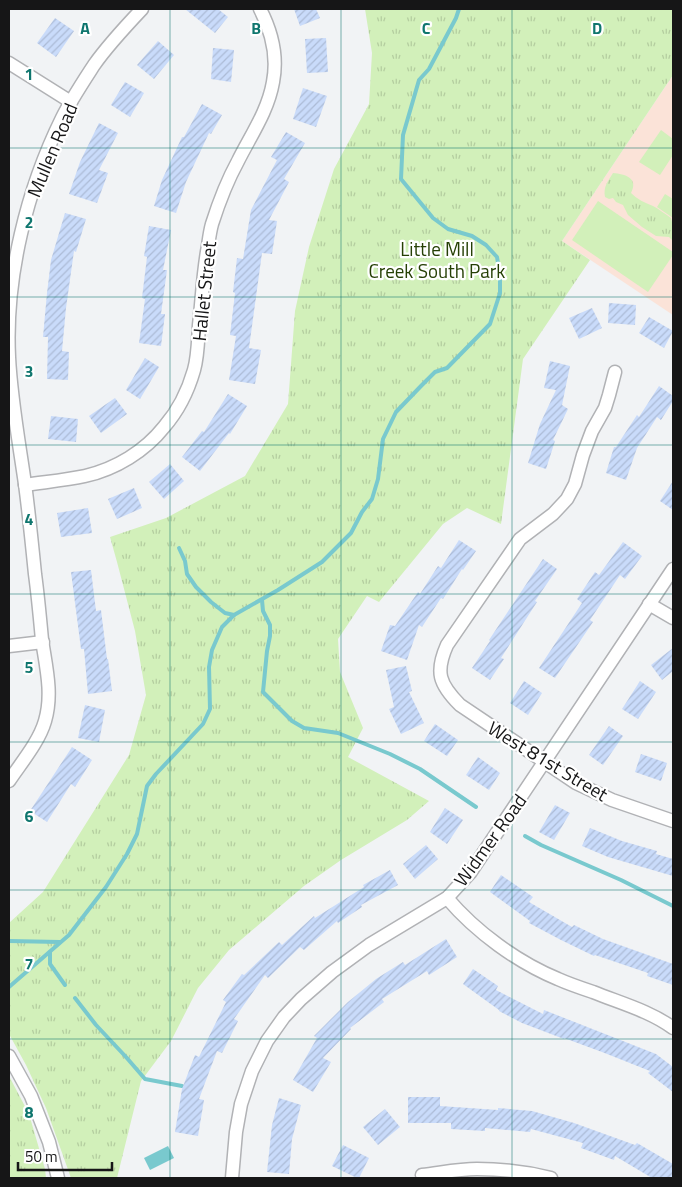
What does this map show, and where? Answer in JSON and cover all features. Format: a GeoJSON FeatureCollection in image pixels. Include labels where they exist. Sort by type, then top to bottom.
{"type":"FeatureCollection","features":[{"type":"Feature","properties":{"kind":"street","name":"Mullen Road"},"geometry":{"type":"LineString","coordinates":[[9,781],[38,737],[45,722],[49,700],[49,683],[9,358],[10,304],[14,272],[22,226],[39,172],[53,136],[71,102],[95,64],[120,32],[142,9]]}},
{"type":"Feature","properties":{"kind":"street","name":"Hallet Street"},"geometry":{"type":"LineString","coordinates":[[25,485],[85,476],[123,461],[156,437],[173,416],[183,398],[194,369],[204,267],[212,226],[223,191],[263,115],[274,80],[273,45],[267,22],[260,9]]}},
{"type":"Feature","properties":{"kind":"street"},"geometry":{"type":"LineString","coordinates":[[9,64],[71,102]]}},
{"type":"Feature","properties":{"kind":"street","name":"West 81st Street"},"geometry":{"type":"LineString","coordinates":[[614,372],[609,395],[592,431],[575,484],[567,499],[553,514],[520,539],[507,556],[448,644],[442,658],[440,676],[447,693],[460,705],[576,782],[612,800],[673,820]]}},
{"type":"Feature","properties":{"kind":"street","name":"Widmer Road"},"geometry":{"type":"LineString","coordinates":[[232,1178],[236,1132],[241,1104],[252,1071],[267,1041],[284,1017],[300,999],[340,966],[369,945],[448,898],[470,873],[673,569]]}},
{"type":"Feature","properties":{"kind":"street"},"geometry":{"type":"LineString","coordinates":[[649,604],[673,618]]}},
{"type":"Feature","properties":{"kind":"street"},"geometry":{"type":"LineString","coordinates":[[9,646],[43,642]]}},
{"type":"Feature","properties":{"kind":"street"},"geometry":{"type":"LineString","coordinates":[[448,898],[473,924],[502,947],[528,964],[556,978],[636,1009],[673,1028]]}},
{"type":"Feature","properties":{"kind":"street"},"geometry":{"type":"LineString","coordinates":[[9,1056],[31,1096],[49,1142],[58,1178]]}},
{"type":"Feature","properties":{"kind":"street"},"geometry":{"type":"LineString","coordinates":[[422,1175],[475,1169],[500,1170],[551,1178]]}},
{"type":"Feature","properties":{"kind":"shaded area"},"geometry":{"type":"Polygon","coordinates":[[[673,75],[673,315],[562,241],[673,75]]]}},
{"type":"Feature","properties":{"kind":"green space","name":"Little Mill Creek South Park"},"geometry":{"type":"Polygon","coordinates":[[[365,9],[673,9],[673,75],[562,241],[590,260],[523,359],[501,524],[467,508],[443,524],[379,602],[367,596],[338,639],[340,672],[363,728],[348,757],[429,801],[407,820],[341,860],[304,886],[229,950],[198,988],[171,1041],[141,1081],[117,1178],[71,1178],[46,1108],[9,1034],[9,923],[43,892],[129,755],[146,695],[135,631],[110,537],[166,518],[245,476],[288,404],[295,311],[309,247],[334,169],[369,104],[372,53],[365,9]]]}},
{"type":"Feature","properties":{"kind":"green space"},"geometry":{"type":"Polygon","coordinates":[[[661,130],[673,139],[673,155],[660,175],[639,162],[661,130]]]}},
{"type":"Feature","properties":{"kind":"green space"},"geometry":{"type":"Polygon","coordinates":[[[613,173],[622,174],[630,178],[633,184],[631,193],[671,218],[673,223],[673,241],[669,237],[656,236],[642,227],[628,215],[623,205],[616,202],[613,198],[605,197],[605,187],[613,173]]]}},
{"type":"Feature","properties":{"kind":"green space"},"geometry":{"type":"Polygon","coordinates":[[[665,194],[673,199],[673,218],[657,207],[665,194]]]}},
{"type":"Feature","properties":{"kind":"green space"},"geometry":{"type":"Polygon","coordinates":[[[598,201],[673,252],[673,255],[648,292],[572,240],[598,201]]]}},
{"type":"Feature","properties":{"kind":"green space"},"geometry":{"type":"Polygon","coordinates":[[[9,1076],[29,1114],[46,1178],[9,1178],[9,1076]]]}},
{"type":"Feature","properties":{"kind":"water"},"geometry":{"type":"Polygon","coordinates":[[[168,1146],[174,1158],[150,1170],[144,1158],[168,1146]]]}},
{"type":"Feature","properties":{"kind":"building"},"geometry":{"type":"Polygon","coordinates":[[[185,9],[218,9],[228,17],[215,33],[185,9]]]}},
{"type":"Feature","properties":{"kind":"building"},"geometry":{"type":"Polygon","coordinates":[[[294,9],[316,9],[320,18],[300,26],[294,9]]]}},
{"type":"Feature","properties":{"kind":"building"},"geometry":{"type":"Polygon","coordinates":[[[55,18],[74,31],[56,57],[37,43],[55,18]]]}},
{"type":"Feature","properties":{"kind":"building"},"geometry":{"type":"Polygon","coordinates":[[[326,38],[328,72],[307,73],[305,39],[326,38]]]}},
{"type":"Feature","properties":{"kind":"building"},"geometry":{"type":"Polygon","coordinates":[[[158,41],[174,55],[154,79],[137,65],[158,41]]]}},
{"type":"Feature","properties":{"kind":"building"},"geometry":{"type":"Polygon","coordinates":[[[213,48],[234,50],[231,82],[211,79],[213,48]]]}},
{"type":"Feature","properties":{"kind":"building"},"geometry":{"type":"Polygon","coordinates":[[[125,82],[144,93],[130,117],[111,105],[125,82]]]}},
{"type":"Feature","properties":{"kind":"building"},"geometry":{"type":"Polygon","coordinates":[[[303,88],[327,96],[316,127],[293,119],[303,88]]]}},
{"type":"Feature","properties":{"kind":"building"},"geometry":{"type":"Polygon","coordinates":[[[202,104],[222,115],[211,134],[209,133],[186,182],[176,213],[154,206],[162,180],[182,137],[184,137],[202,104]]]}},
{"type":"Feature","properties":{"kind":"building"},"geometry":{"type":"Polygon","coordinates":[[[99,123],[118,133],[99,170],[108,173],[97,203],[69,194],[80,162],[99,123]]]}},
{"type":"Feature","properties":{"kind":"building"},"geometry":{"type":"Polygon","coordinates":[[[286,132],[305,143],[284,179],[289,182],[269,220],[277,221],[272,254],[262,253],[249,348],[261,350],[255,384],[229,380],[236,336],[230,335],[237,258],[243,259],[251,210],[277,160],[271,157],[286,132]]]}},
{"type":"Feature","properties":{"kind":"building"},"geometry":{"type":"Polygon","coordinates":[[[65,213],[86,219],[76,252],[74,251],[66,308],[62,351],[69,352],[68,380],[47,379],[48,337],[43,337],[51,260],[65,213]]]}},
{"type":"Feature","properties":{"kind":"building"},"geometry":{"type":"Polygon","coordinates":[[[149,226],[171,230],[163,270],[167,270],[161,314],[165,314],[161,346],[139,343],[145,299],[142,298],[147,257],[144,256],[149,226]]]}},
{"type":"Feature","properties":{"kind":"building"},"geometry":{"type":"Polygon","coordinates":[[[609,303],[636,305],[635,325],[608,323],[609,303]]]}},
{"type":"Feature","properties":{"kind":"building"},"geometry":{"type":"Polygon","coordinates":[[[592,308],[602,328],[579,339],[569,318],[592,308]]]}},
{"type":"Feature","properties":{"kind":"building"},"geometry":{"type":"Polygon","coordinates":[[[649,317],[673,331],[664,348],[639,333],[649,317]]]}},
{"type":"Feature","properties":{"kind":"building"},"geometry":{"type":"Polygon","coordinates":[[[145,358],[159,367],[140,399],[126,390],[145,358]]]}},
{"type":"Feature","properties":{"kind":"building"},"geometry":{"type":"Polygon","coordinates":[[[550,361],[570,366],[562,405],[568,409],[553,440],[555,441],[546,469],[528,463],[540,424],[556,390],[544,388],[550,361]]]}},
{"type":"Feature","properties":{"kind":"building"},"geometry":{"type":"Polygon","coordinates":[[[659,386],[673,396],[673,401],[661,420],[657,417],[637,448],[626,480],[606,473],[614,447],[616,447],[637,415],[639,417],[659,386]]]}},
{"type":"Feature","properties":{"kind":"building"},"geometry":{"type":"Polygon","coordinates":[[[228,394],[247,406],[230,434],[200,471],[182,457],[202,431],[204,432],[228,394]]]}},
{"type":"Feature","properties":{"kind":"building"},"geometry":{"type":"Polygon","coordinates":[[[115,398],[127,414],[101,433],[89,416],[115,398]]]}},
{"type":"Feature","properties":{"kind":"building"},"geometry":{"type":"Polygon","coordinates":[[[51,416],[78,419],[76,442],[48,439],[51,416]]]}},
{"type":"Feature","properties":{"kind":"building"},"geometry":{"type":"Polygon","coordinates":[[[170,464],[184,481],[164,499],[149,482],[170,464]]]}},
{"type":"Feature","properties":{"kind":"building"},"geometry":{"type":"Polygon","coordinates":[[[673,481],[673,510],[660,501],[673,481]]]}},
{"type":"Feature","properties":{"kind":"building"},"geometry":{"type":"Polygon","coordinates":[[[134,488],[142,508],[117,519],[108,499],[134,488]]]}},
{"type":"Feature","properties":{"kind":"building"},"geometry":{"type":"Polygon","coordinates":[[[88,508],[92,533],[61,537],[57,513],[88,508]]]}},
{"type":"Feature","properties":{"kind":"building"},"geometry":{"type":"Polygon","coordinates":[[[459,540],[476,551],[422,627],[419,625],[407,660],[381,651],[390,625],[395,626],[418,592],[420,594],[438,566],[441,568],[459,540]]]}},
{"type":"Feature","properties":{"kind":"building"},"geometry":{"type":"Polygon","coordinates":[[[623,542],[642,556],[625,579],[620,575],[590,620],[593,622],[555,678],[539,668],[582,603],[577,599],[595,572],[599,575],[623,542]]]}},
{"type":"Feature","properties":{"kind":"building"},"geometry":{"type":"Polygon","coordinates":[[[543,559],[557,569],[535,601],[537,602],[501,658],[504,659],[490,680],[472,668],[543,559]]]}},
{"type":"Feature","properties":{"kind":"building"},"geometry":{"type":"Polygon","coordinates":[[[91,570],[96,611],[101,610],[112,691],[88,694],[84,649],[81,649],[71,572],[91,570]]]}},
{"type":"Feature","properties":{"kind":"building"},"geometry":{"type":"Polygon","coordinates":[[[673,648],[673,671],[662,680],[651,665],[673,648]]]}},
{"type":"Feature","properties":{"kind":"building"},"geometry":{"type":"Polygon","coordinates":[[[406,666],[412,691],[409,692],[424,723],[401,734],[389,709],[394,707],[386,670],[406,666]]]}},
{"type":"Feature","properties":{"kind":"building"},"geometry":{"type":"Polygon","coordinates":[[[524,681],[542,693],[528,715],[510,703],[524,681]]]}},
{"type":"Feature","properties":{"kind":"building"},"geometry":{"type":"Polygon","coordinates":[[[640,681],[656,692],[638,719],[622,709],[640,681]]]}},
{"type":"Feature","properties":{"kind":"building"},"geometry":{"type":"Polygon","coordinates":[[[85,705],[105,710],[99,742],[78,738],[85,705]]]}},
{"type":"Feature","properties":{"kind":"building"},"geometry":{"type":"Polygon","coordinates":[[[435,724],[458,740],[447,756],[424,741],[435,724]]]}},
{"type":"Feature","properties":{"kind":"building"},"geometry":{"type":"Polygon","coordinates":[[[609,726],[623,736],[603,765],[589,755],[609,726]]]}},
{"type":"Feature","properties":{"kind":"building"},"geometry":{"type":"Polygon","coordinates":[[[72,747],[92,760],[75,787],[71,784],[47,822],[30,811],[72,747]]]}},
{"type":"Feature","properties":{"kind":"building"},"geometry":{"type":"Polygon","coordinates":[[[641,754],[667,763],[661,781],[635,772],[641,754]]]}},
{"type":"Feature","properties":{"kind":"building"},"geometry":{"type":"Polygon","coordinates":[[[478,757],[500,773],[489,790],[466,775],[478,757]]]}},
{"type":"Feature","properties":{"kind":"building"},"geometry":{"type":"Polygon","coordinates":[[[555,805],[570,813],[554,840],[539,832],[555,805]]]}},
{"type":"Feature","properties":{"kind":"building"},"geometry":{"type":"Polygon","coordinates":[[[445,808],[463,820],[447,844],[430,832],[445,808]]]}},
{"type":"Feature","properties":{"kind":"building"},"geometry":{"type":"Polygon","coordinates":[[[590,828],[622,841],[657,851],[656,854],[673,859],[673,876],[608,857],[582,846],[590,828]]]}},
{"type":"Feature","properties":{"kind":"building"},"geometry":{"type":"Polygon","coordinates":[[[426,845],[438,859],[415,879],[403,864],[426,845]]]}},
{"type":"Feature","properties":{"kind":"building"},"geometry":{"type":"Polygon","coordinates":[[[390,870],[398,885],[361,905],[362,907],[338,923],[337,921],[304,950],[300,947],[268,978],[265,975],[234,1019],[238,1021],[222,1053],[217,1051],[199,1099],[204,1100],[198,1136],[175,1132],[182,1089],[195,1055],[199,1057],[226,1002],[223,1000],[242,974],[244,975],[279,942],[282,945],[314,916],[315,918],[364,887],[363,885],[390,870]]]}},
{"type":"Feature","properties":{"kind":"building"},"geometry":{"type":"Polygon","coordinates":[[[501,875],[533,897],[529,902],[572,927],[574,925],[603,939],[673,964],[673,985],[647,976],[648,973],[594,956],[529,923],[530,921],[490,892],[501,875]]]}},
{"type":"Feature","properties":{"kind":"building"},"geometry":{"type":"Polygon","coordinates":[[[446,939],[457,957],[429,975],[427,971],[382,999],[384,1002],[350,1028],[323,1058],[331,1062],[313,1092],[293,1080],[317,1038],[314,1036],[348,1002],[376,979],[403,962],[405,965],[446,939]]]}},
{"type":"Feature","properties":{"kind":"building"},"geometry":{"type":"Polygon","coordinates":[[[473,969],[498,986],[496,990],[543,1014],[544,1010],[656,1054],[673,1067],[673,1092],[648,1073],[650,1071],[522,1023],[499,1011],[463,984],[473,969]]]}},
{"type":"Feature","properties":{"kind":"building"},"geometry":{"type":"Polygon","coordinates":[[[408,1097],[440,1097],[440,1106],[532,1111],[574,1123],[635,1145],[637,1143],[673,1164],[673,1178],[652,1178],[615,1156],[614,1160],[581,1148],[583,1143],[531,1129],[530,1132],[485,1128],[485,1131],[451,1129],[451,1123],[408,1123],[408,1097]]]}},
{"type":"Feature","properties":{"kind":"building"},"geometry":{"type":"Polygon","coordinates":[[[279,1098],[301,1105],[292,1139],[289,1174],[267,1172],[272,1125],[279,1098]]]}},
{"type":"Feature","properties":{"kind":"building"},"geometry":{"type":"Polygon","coordinates":[[[385,1109],[400,1127],[378,1145],[363,1127],[385,1109]]]}},
{"type":"Feature","properties":{"kind":"building"},"geometry":{"type":"Polygon","coordinates":[[[343,1145],[369,1158],[359,1178],[332,1166],[343,1145]]]}},
{"type":"Feature","properties":{"kind":"waterway"},"geometry":{"type":"LineString","coordinates":[[9,987],[69,935],[106,887],[127,854],[137,834],[147,786],[203,724],[210,709],[209,667],[212,650],[222,627],[234,615],[322,562],[351,533],[362,512],[372,499],[378,479],[383,439],[396,412],[435,372],[447,368],[490,324],[500,293],[497,257],[486,245],[472,236],[448,229],[433,218],[401,179],[403,135],[419,80],[429,69],[459,9]]}},
{"type":"Feature","properties":{"kind":"waterway"},"geometry":{"type":"LineString","coordinates":[[179,548],[185,561],[187,574],[196,587],[225,613],[234,615]]}},
{"type":"Feature","properties":{"kind":"waterway"},"geometry":{"type":"LineString","coordinates":[[262,600],[263,611],[270,625],[263,692],[292,721],[304,728],[338,733],[390,754],[420,769],[476,807]]}},
{"type":"Feature","properties":{"kind":"waterway"},"geometry":{"type":"LineString","coordinates":[[525,836],[673,906]]}},
{"type":"Feature","properties":{"kind":"waterway"},"geometry":{"type":"LineString","coordinates":[[9,941],[60,942]]}},
{"type":"Feature","properties":{"kind":"waterway"},"geometry":{"type":"LineString","coordinates":[[50,952],[50,964],[65,985]]}},
{"type":"Feature","properties":{"kind":"waterway"},"geometry":{"type":"LineString","coordinates":[[75,998],[96,1025],[145,1079],[182,1086]]}}]}
